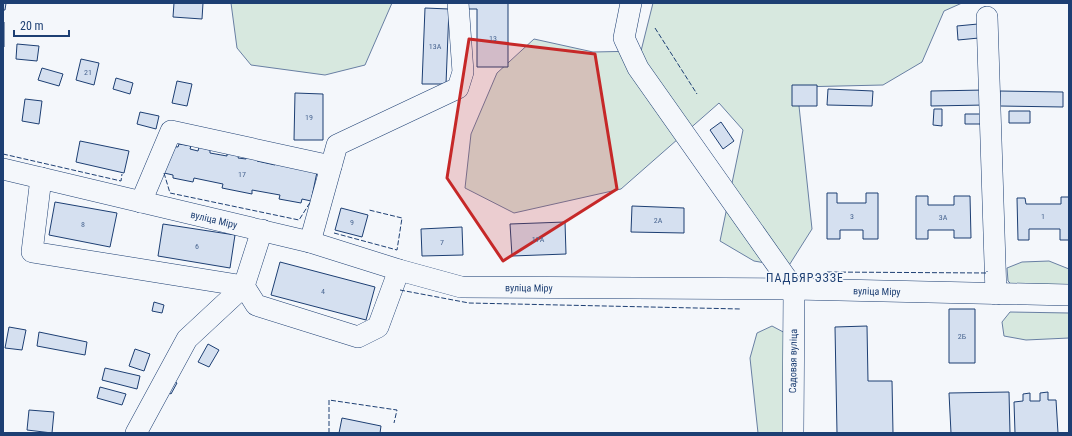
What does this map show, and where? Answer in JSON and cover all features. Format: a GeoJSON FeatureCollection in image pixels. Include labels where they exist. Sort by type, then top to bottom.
{"type":"FeatureCollection","features":[{"type":"Feature","properties":{"kind":"street"},"geometry":{"type":"LineString","coordinates":[[310,242],[337,145],[458,88],[463,72],[458,3]]}},
{"type":"Feature","properties":{"kind":"street"},"geometry":{"type":"LineString","coordinates":[[631,3],[624,38],[638,68],[794,289]]}},
{"type":"Feature","properties":{"kind":"street"},"geometry":{"type":"LineString","coordinates":[[988,17],[996,294]]}},
{"type":"Feature","properties":{"kind":"street"},"geometry":{"type":"LineString","coordinates":[[141,202],[171,131],[331,166]]}},
{"type":"Feature","properties":{"kind":"street","name":"вуліца Міру"},"geometry":{"type":"LineString","coordinates":[[3,169],[310,242],[398,270],[461,287],[794,289],[1069,295]]}},
{"type":"Feature","properties":{"kind":"street"},"geometry":{"type":"LineString","coordinates":[[42,178],[32,252],[244,286],[256,305],[358,337],[378,327],[398,270]]}},
{"type":"Feature","properties":{"kind":"street"},"geometry":{"type":"LineString","coordinates":[[136,433],[187,339],[244,286],[262,230]]}},
{"type":"Feature","properties":{"kind":"street","name":"Садовая вуліца"},"geometry":{"type":"LineString","coordinates":[[793,433],[794,289]]}},
{"type":"Feature","properties":{"kind":"highlighted area"},"geometry":{"type":"Polygon","coordinates":[[[469,39],[595,54],[617,189],[503,261],[447,178],[469,39]]]}},
{"type":"Feature","properties":{"kind":"shaded area"},"geometry":{"type":"Polygon","coordinates":[[[231,3],[392,3],[365,65],[325,75],[251,65],[237,48],[231,3]]]}},
{"type":"Feature","properties":{"kind":"shaded area"},"geometry":{"type":"Polygon","coordinates":[[[653,3],[962,3],[944,11],[922,62],[883,85],[797,87],[812,229],[788,267],[754,261],[720,241],[743,130],[719,103],[621,189],[514,213],[465,188],[471,134],[497,73],[534,39],[593,52],[641,51],[653,3]]]}},
{"type":"Feature","properties":{"kind":"shaded area"},"geometry":{"type":"Polygon","coordinates":[[[1049,261],[1069,269],[1069,291],[1015,288],[1008,281],[1007,268],[1022,262],[1049,261]]]}},
{"type":"Feature","properties":{"kind":"shaded area"},"geometry":{"type":"Polygon","coordinates":[[[1010,312],[1069,313],[1069,338],[1026,340],[1004,336],[1002,322],[1010,312]]]}},
{"type":"Feature","properties":{"kind":"shaded area"},"geometry":{"type":"Polygon","coordinates":[[[772,326],[787,334],[788,433],[758,433],[750,358],[757,333],[772,326]]]}},
{"type":"Feature","properties":{"kind":"building"},"geometry":{"type":"Polygon","coordinates":[[[3,3],[6,3],[5,10],[3,10],[3,3]]]}},
{"type":"Feature","properties":{"kind":"building"},"geometry":{"type":"Polygon","coordinates":[[[174,3],[203,3],[202,19],[173,17],[174,3]]]}},
{"type":"Feature","properties":{"kind":"building"},"geometry":{"type":"Polygon","coordinates":[[[468,3],[508,3],[508,67],[477,67],[477,9],[468,9],[468,3]]]}},
{"type":"Feature","properties":{"kind":"building"},"geometry":{"type":"Polygon","coordinates":[[[425,8],[449,9],[446,84],[422,84],[425,8]]]}},
{"type":"Feature","properties":{"kind":"building"},"geometry":{"type":"Polygon","coordinates":[[[4,22],[4,47],[3,47],[4,22]]]}},
{"type":"Feature","properties":{"kind":"building"},"geometry":{"type":"Polygon","coordinates":[[[978,24],[979,38],[958,40],[957,26],[978,24]]]}},
{"type":"Feature","properties":{"kind":"building"},"geometry":{"type":"Polygon","coordinates":[[[17,44],[39,46],[37,61],[16,59],[17,44]]]}},
{"type":"Feature","properties":{"kind":"building"},"geometry":{"type":"Polygon","coordinates":[[[81,59],[99,63],[94,85],[76,80],[81,59]]]}},
{"type":"Feature","properties":{"kind":"building"},"geometry":{"type":"Polygon","coordinates":[[[42,68],[63,74],[59,86],[38,80],[42,68]]]}},
{"type":"Feature","properties":{"kind":"building"},"geometry":{"type":"Polygon","coordinates":[[[116,78],[133,83],[130,94],[113,89],[116,78]]]}},
{"type":"Feature","properties":{"kind":"building"},"geometry":{"type":"Polygon","coordinates":[[[177,81],[192,84],[187,106],[172,103],[177,81]]]}},
{"type":"Feature","properties":{"kind":"building"},"geometry":{"type":"Polygon","coordinates":[[[792,85],[817,85],[817,106],[792,106],[792,85]]]}},
{"type":"Feature","properties":{"kind":"building"},"geometry":{"type":"Polygon","coordinates":[[[828,89],[873,91],[872,106],[827,105],[828,89]]]}},
{"type":"Feature","properties":{"kind":"building"},"geometry":{"type":"Polygon","coordinates":[[[985,90],[985,105],[931,106],[931,91],[985,90]]]}},
{"type":"Feature","properties":{"kind":"building"},"geometry":{"type":"Polygon","coordinates":[[[1000,91],[1063,92],[1063,107],[1000,106],[1000,91]]]}},
{"type":"Feature","properties":{"kind":"building"},"geometry":{"type":"Polygon","coordinates":[[[295,93],[323,94],[323,140],[294,140],[295,93]]]}},
{"type":"Feature","properties":{"kind":"building"},"geometry":{"type":"Polygon","coordinates":[[[25,99],[42,101],[39,124],[22,121],[25,99]]]}},
{"type":"Feature","properties":{"kind":"building"},"geometry":{"type":"Polygon","coordinates":[[[934,109],[942,109],[942,126],[933,125],[934,109]]]}},
{"type":"Feature","properties":{"kind":"building"},"geometry":{"type":"Polygon","coordinates":[[[1009,111],[1030,111],[1030,123],[1009,123],[1009,111]]]}},
{"type":"Feature","properties":{"kind":"building"},"geometry":{"type":"Polygon","coordinates":[[[140,112],[159,116],[156,129],[137,124],[140,112]]]}},
{"type":"Feature","properties":{"kind":"building"},"geometry":{"type":"Polygon","coordinates":[[[965,114],[981,114],[982,124],[965,124],[965,114]]]}},
{"type":"Feature","properties":{"kind":"building"},"geometry":{"type":"Polygon","coordinates":[[[721,122],[734,141],[723,149],[710,130],[721,122]]]}},
{"type":"Feature","properties":{"kind":"building"},"geometry":{"type":"Polygon","coordinates":[[[80,141],[129,151],[124,173],[76,162],[80,141]]]}},
{"type":"Feature","properties":{"kind":"building"},"geometry":{"type":"Polygon","coordinates":[[[179,144],[191,146],[190,149],[198,151],[199,147],[210,150],[210,153],[227,156],[227,153],[239,155],[238,158],[246,159],[247,156],[258,158],[257,161],[275,165],[276,161],[317,172],[311,201],[302,199],[301,203],[279,199],[280,195],[252,190],[252,194],[222,188],[223,184],[194,178],[193,182],[173,178],[173,175],[164,173],[169,146],[178,147],[179,144]]]}},
{"type":"Feature","properties":{"kind":"building"},"geometry":{"type":"Polygon","coordinates":[[[827,193],[837,193],[837,203],[866,203],[866,193],[878,193],[878,239],[863,239],[863,230],[840,230],[840,239],[827,239],[827,193]]]}},
{"type":"Feature","properties":{"kind":"building"},"geometry":{"type":"Polygon","coordinates":[[[916,196],[928,196],[928,205],[954,205],[954,196],[970,196],[971,238],[954,238],[954,230],[928,230],[928,239],[916,239],[916,196]]]}},
{"type":"Feature","properties":{"kind":"building"},"geometry":{"type":"Polygon","coordinates":[[[1061,197],[1069,197],[1069,240],[1060,240],[1060,229],[1029,229],[1029,240],[1018,240],[1017,198],[1025,198],[1026,204],[1061,204],[1061,197]]]}},
{"type":"Feature","properties":{"kind":"building"},"geometry":{"type":"Polygon","coordinates":[[[55,202],[117,213],[110,247],[49,235],[55,202]]]}},
{"type":"Feature","properties":{"kind":"building"},"geometry":{"type":"Polygon","coordinates":[[[632,206],[684,208],[684,233],[631,232],[632,206]]]}},
{"type":"Feature","properties":{"kind":"building"},"geometry":{"type":"Polygon","coordinates":[[[341,208],[368,215],[362,237],[335,230],[341,208]]]}},
{"type":"Feature","properties":{"kind":"building"},"geometry":{"type":"Polygon","coordinates":[[[565,222],[566,254],[512,256],[510,224],[565,222]]]}},
{"type":"Feature","properties":{"kind":"building"},"geometry":{"type":"Polygon","coordinates":[[[163,224],[235,235],[230,268],[158,256],[163,224]]]}},
{"type":"Feature","properties":{"kind":"building"},"geometry":{"type":"Polygon","coordinates":[[[462,227],[463,255],[422,256],[421,229],[462,227]]]}},
{"type":"Feature","properties":{"kind":"building"},"geometry":{"type":"Polygon","coordinates":[[[280,262],[375,287],[366,320],[271,295],[280,262]]]}},
{"type":"Feature","properties":{"kind":"building"},"geometry":{"type":"Polygon","coordinates":[[[154,302],[164,305],[162,313],[152,311],[154,302]]]}},
{"type":"Feature","properties":{"kind":"building"},"geometry":{"type":"Polygon","coordinates":[[[949,309],[975,309],[975,363],[949,363],[949,309]]]}},
{"type":"Feature","properties":{"kind":"building"},"geometry":{"type":"Polygon","coordinates":[[[867,326],[868,381],[892,381],[893,433],[837,433],[835,327],[867,326]]]}},
{"type":"Feature","properties":{"kind":"building"},"geometry":{"type":"Polygon","coordinates":[[[9,327],[26,330],[22,350],[5,348],[9,327]]]}},
{"type":"Feature","properties":{"kind":"building"},"geometry":{"type":"Polygon","coordinates":[[[39,332],[87,342],[85,355],[37,346],[39,332]]]}},
{"type":"Feature","properties":{"kind":"building"},"geometry":{"type":"Polygon","coordinates":[[[208,344],[219,350],[209,367],[198,362],[208,344]]]}},
{"type":"Feature","properties":{"kind":"building"},"geometry":{"type":"Polygon","coordinates":[[[135,349],[150,354],[144,371],[129,366],[135,349]]]}},
{"type":"Feature","properties":{"kind":"building"},"geometry":{"type":"Polygon","coordinates":[[[105,368],[140,376],[137,389],[102,380],[105,368]]]}},
{"type":"Feature","properties":{"kind":"building"},"geometry":{"type":"Polygon","coordinates":[[[170,379],[177,383],[171,394],[164,390],[170,379]]]}},
{"type":"Feature","properties":{"kind":"building"},"geometry":{"type":"Polygon","coordinates":[[[100,387],[126,394],[122,405],[97,398],[100,387]]]}},
{"type":"Feature","properties":{"kind":"building"},"geometry":{"type":"Polygon","coordinates":[[[1009,392],[1010,433],[951,433],[949,393],[1009,392]]]}},
{"type":"Feature","properties":{"kind":"building"},"geometry":{"type":"Polygon","coordinates":[[[1048,392],[1048,400],[1056,400],[1058,433],[1015,433],[1014,402],[1023,401],[1023,394],[1030,393],[1030,401],[1040,401],[1040,393],[1048,392]]]}},
{"type":"Feature","properties":{"kind":"building"},"geometry":{"type":"Polygon","coordinates":[[[29,410],[54,412],[52,433],[27,430],[29,410]]]}},
{"type":"Feature","properties":{"kind":"building"},"geometry":{"type":"Polygon","coordinates":[[[342,418],[381,426],[380,433],[339,433],[342,418]]]}},
{"type":"Feature","properties":{"kind":"fence"},"geometry":{"type":"LineString","coordinates":[[655,28],[697,94]]}},
{"type":"Feature","properties":{"kind":"fence"},"geometry":{"type":"LineString","coordinates":[[3,154],[121,181],[122,174]]}},
{"type":"Feature","properties":{"kind":"fence"},"geometry":{"type":"LineString","coordinates":[[164,173],[170,193],[299,220],[311,201]]}},
{"type":"Feature","properties":{"kind":"fence"},"geometry":{"type":"LineString","coordinates":[[334,233],[397,250],[402,218],[369,210]]}},
{"type":"Feature","properties":{"kind":"fence"},"geometry":{"type":"LineString","coordinates":[[827,272],[987,273],[987,271]]}},
{"type":"Feature","properties":{"kind":"fence"},"geometry":{"type":"LineString","coordinates":[[400,290],[469,303],[741,309]]}},
{"type":"Feature","properties":{"kind":"fence"},"geometry":{"type":"LineString","coordinates":[[329,433],[329,400],[397,410],[394,423]]}},
{"type":"Feature","properties":{"kind":"district","name":"ПАДБЯРЭЗЗЕ"},"geometry":{"type":"Point","coordinates":[805,278]}}]}
